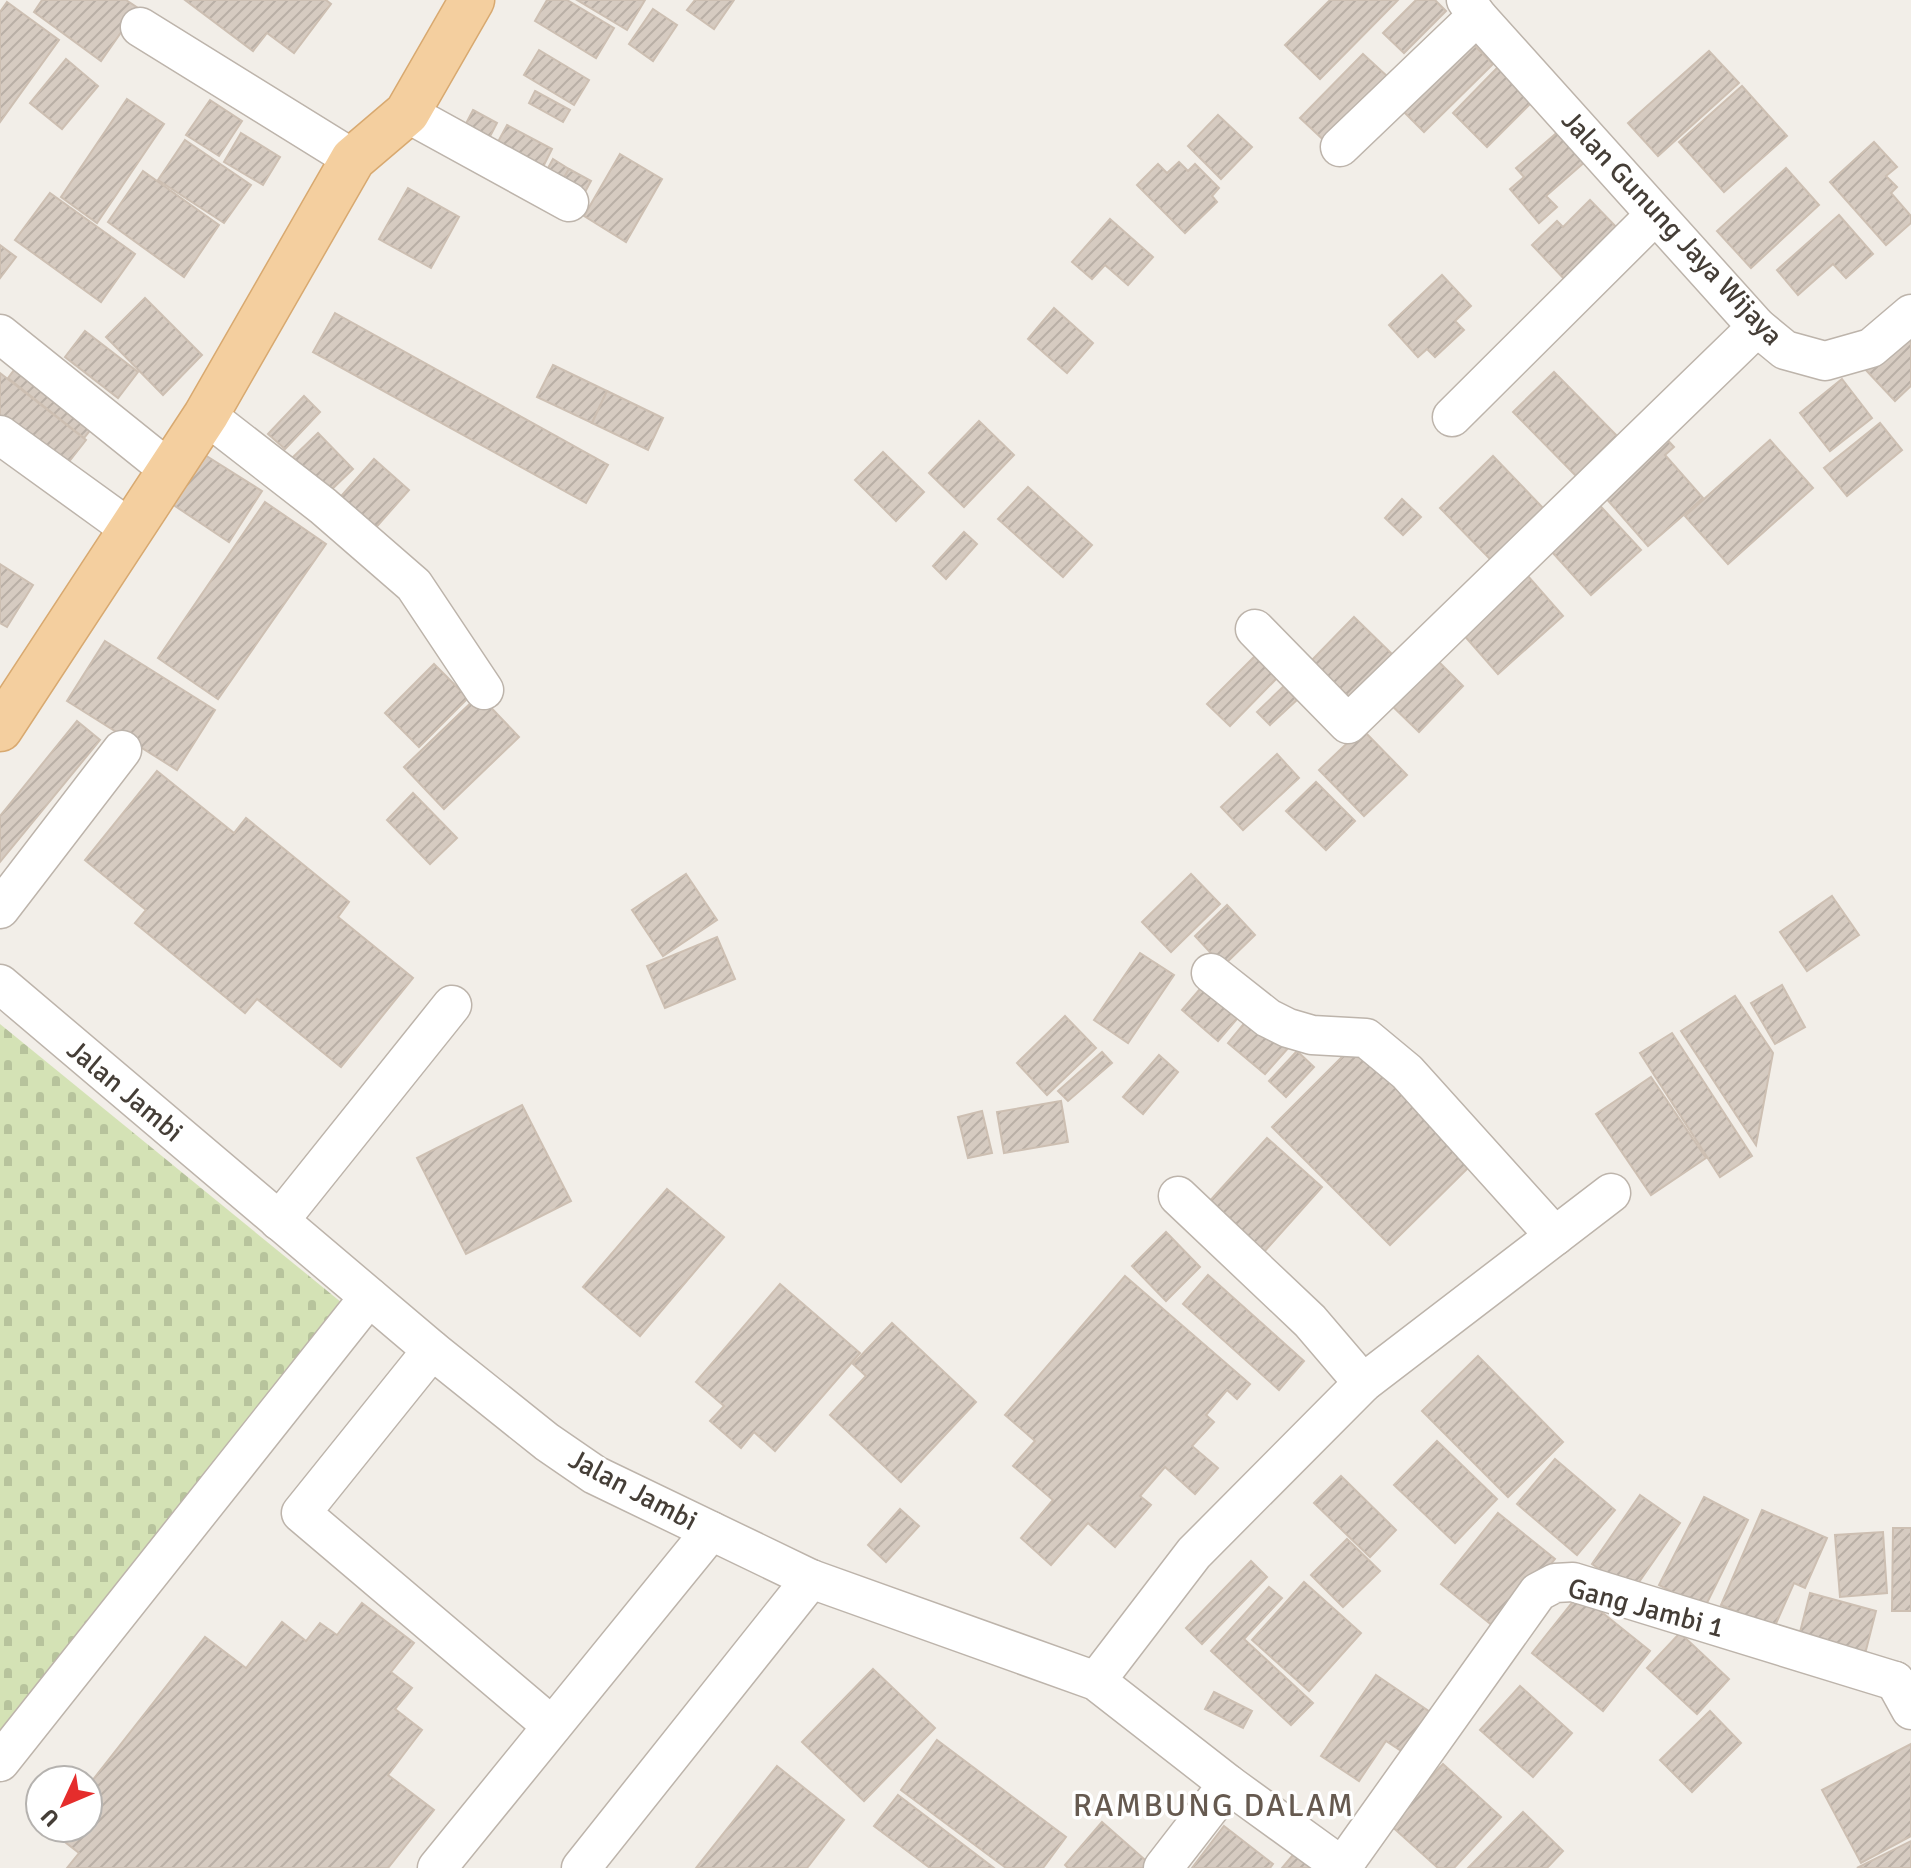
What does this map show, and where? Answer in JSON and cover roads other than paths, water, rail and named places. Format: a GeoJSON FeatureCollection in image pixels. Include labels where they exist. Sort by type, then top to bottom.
{"type":"FeatureCollection","features":[{"type":"Feature","properties":{"kind":"main road"},"geometry":{"type":"LineString","coordinates":[[5,712],[206,415],[353,159],[407,113],[472,0]]}},
{"type":"Feature","properties":{"kind":"street"},"geometry":{"type":"LineString","coordinates":[[1340,147],[1471,8]]}},
{"type":"Feature","properties":{"kind":"street","name":"Jalan Gunung Jaya Wijaya"},"geometry":{"type":"LineString","coordinates":[[1471,8],[1757,327],[1785,350],[1825,361],[1871,348],[1911,314]]}},
{"type":"Feature","properties":{"kind":"street"},"geometry":{"type":"LineString","coordinates":[[140,27],[353,159]]}},
{"type":"Feature","properties":{"kind":"street"},"geometry":{"type":"LineString","coordinates":[[407,113],[569,202]]}},
{"type":"Feature","properties":{"kind":"street"},"geometry":{"type":"LineString","coordinates":[[1452,417],[1655,215]]}},
{"type":"Feature","properties":{"kind":"street"},"geometry":{"type":"LineString","coordinates":[[1255,629],[1348,724],[1757,327]]}},
{"type":"Feature","properties":{"kind":"street"},"geometry":{"type":"LineString","coordinates":[[0,334],[168,469]]}},
{"type":"Feature","properties":{"kind":"street"},"geometry":{"type":"LineString","coordinates":[[206,415],[323,506],[414,585],[484,690]]}},
{"type":"Feature","properties":{"kind":"street"},"geometry":{"type":"LineString","coordinates":[[0,435],[130,529]]}},
{"type":"Feature","properties":{"kind":"street"},"geometry":{"type":"LineString","coordinates":[[0,909],[122,750]]}},
{"type":"Feature","properties":{"kind":"street"},"geometry":{"type":"LineString","coordinates":[[1211,973],[1268,1018],[1288,1028],[1312,1035],[1366,1038],[1407,1072],[1555,1236]]}},
{"type":"Feature","properties":{"kind":"street","name":"Jalan Jambi"},"geometry":{"type":"LineString","coordinates":[[0,984],[432,1350],[547,1442],[595,1475],[811,1579],[1096,1681],[1228,1784],[1343,1867]]}},
{"type":"Feature","properties":{"kind":"street"},"geometry":{"type":"LineString","coordinates":[[279,1221],[452,1005]]}},
{"type":"Feature","properties":{"kind":"street"},"geometry":{"type":"LineString","coordinates":[[1096,1681],[1194,1553],[1363,1383],[1611,1193]]}},
{"type":"Feature","properties":{"kind":"street"},"geometry":{"type":"LineString","coordinates":[[1178,1196],[1310,1321],[1363,1383]]}},
{"type":"Feature","properties":{"kind":"street"},"geometry":{"type":"LineString","coordinates":[[0,1762],[369,1297]]}},
{"type":"Feature","properties":{"kind":"street"},"geometry":{"type":"LineString","coordinates":[[432,1350],[301,1513],[552,1726]]}},
{"type":"Feature","properties":{"kind":"street"},"geometry":{"type":"LineString","coordinates":[[437,1868],[711,1531]]}},
{"type":"Feature","properties":{"kind":"street"},"geometry":{"type":"LineString","coordinates":[[581,1868],[811,1579]]}},
{"type":"Feature","properties":{"kind":"street","name":"Gang Jambi 1"},"geometry":{"type":"LineString","coordinates":[[1343,1867],[1538,1592],[1555,1583],[1573,1582],[1906,1688]]}},
{"type":"Feature","properties":{"kind":"street"},"geometry":{"type":"LineString","coordinates":[[1163,1868],[1228,1784]]}},
{"type":"Feature","properties":{"kind":"district","name":"RAMBUNG DALAM"},"geometry":{"type":"Point","coordinates":[1214,1805]}}]}
